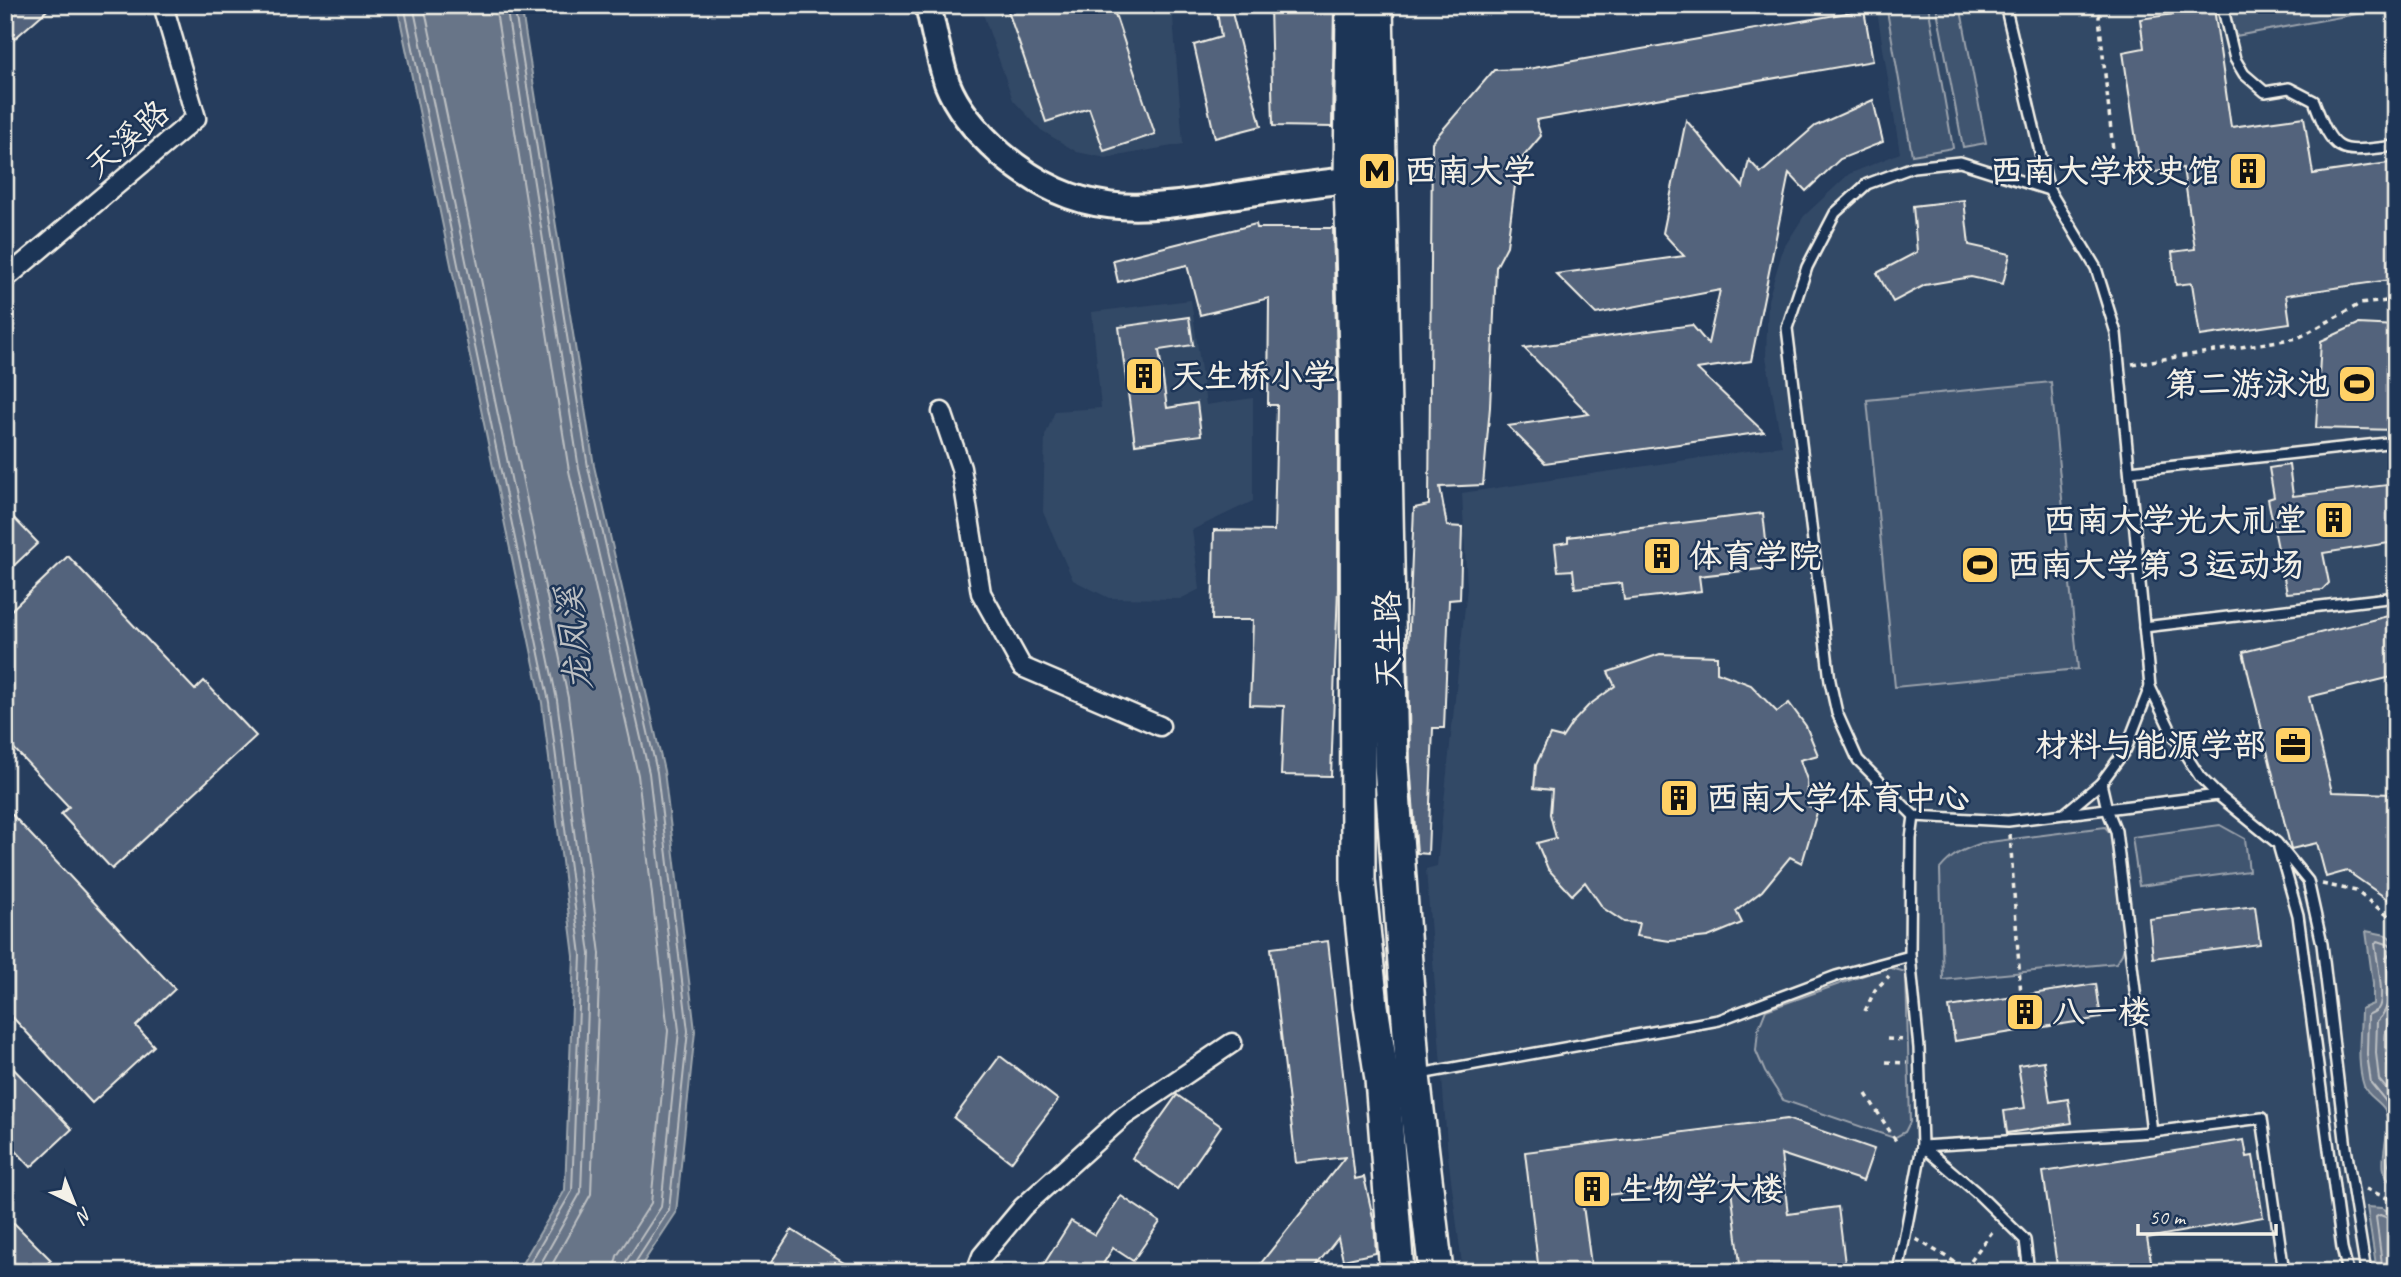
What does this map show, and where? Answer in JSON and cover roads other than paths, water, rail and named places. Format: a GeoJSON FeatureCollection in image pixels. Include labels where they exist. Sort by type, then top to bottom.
{"type":"FeatureCollection","features":[{"type":"Feature","properties":{"kind":"highway","name":"天生路"},"geometry":{"type":"LineString","coordinates":[[1353,5],[1365,179],[1391,765],[1397,1077],[1397,1272]]}},
{"type":"Feature","properties":{"kind":"highway","name":"天生路"},"geometry":{"type":"LineString","coordinates":[[1365,179],[1376,5]]}},
{"type":"Feature","properties":{"kind":"highway","name":"天生路"},"geometry":{"type":"LineString","coordinates":[[1397,1077],[1436,1272]]}},
{"type":"Feature","properties":{"kind":"street","name":"天溪路"},"geometry":{"type":"LineString","coordinates":[[5,279],[196,118],[163,5]]}},
{"type":"Feature","properties":{"kind":"street"},"geometry":{"type":"LineString","coordinates":[[928,5],[948,84],[969,120],[1023,173],[1056,191],[1091,202],[1126,208],[1163,207],[1365,179]]}},
{"type":"Feature","properties":{"kind":"street"},"geometry":{"type":"LineString","coordinates":[[942,412],[961,468],[981,593],[1022,667],[1160,726]]}},
{"type":"Feature","properties":{"kind":"street"},"geometry":{"type":"LineString","coordinates":[[976,1272],[982,1256],[1023,1207],[1124,1116],[1232,1043]]}},
{"type":"Feature","properties":{"kind":"lane"},"geometry":{"type":"LineString","coordinates":[[2005,5],[2049,190],[2096,268],[2116,333],[2150,687],[2173,735],[2200,777],[2277,843],[2308,881],[2322,944],[2366,1272]]}},
{"type":"Feature","properties":{"kind":"lane"},"geometry":{"type":"LineString","coordinates":[[2222,5],[2235,59],[2244,74],[2266,92],[2289,88],[2314,101],[2333,144],[2350,151],[2396,146]]}},
{"type":"Feature","properties":{"kind":"lane"},"geometry":{"type":"LineString","coordinates":[[2049,190],[1960,162],[1913,167],[1867,184],[1835,213],[1808,267],[1787,328],[1830,681],[1837,713],[1858,760],[1914,816],[2008,821],[2218,795]]}},
{"type":"Feature","properties":{"kind":"lane"},"geometry":{"type":"LineString","coordinates":[[2130,471],[2396,442]]}},
{"type":"Feature","properties":{"kind":"lane"},"geometry":{"type":"LineString","coordinates":[[2144,627],[2396,597]]}},
{"type":"Feature","properties":{"kind":"lane"},"geometry":{"type":"LineString","coordinates":[[2064,814],[2101,783],[2126,749],[2150,687]]}},
{"type":"Feature","properties":{"kind":"lane"},"geometry":{"type":"LineString","coordinates":[[2101,783],[2116,831],[2152,1132]]}},
{"type":"Feature","properties":{"kind":"lane"},"geometry":{"type":"LineString","coordinates":[[1898,1272],[1922,1146],[1920,1064],[1910,956],[1911,839],[1914,816]]}},
{"type":"Feature","properties":{"kind":"lane"},"geometry":{"type":"LineString","coordinates":[[2277,843],[2298,915],[2342,1248],[2348,1272]]}},
{"type":"Feature","properties":{"kind":"lane"},"geometry":{"type":"LineString","coordinates":[[1397,1077],[1719,1020],[1836,976],[1910,956]]}},
{"type":"Feature","properties":{"kind":"lane"},"geometry":{"type":"LineString","coordinates":[[1922,1146],[2152,1132],[2263,1118],[2284,1272]]}},
{"type":"Feature","properties":{"kind":"lane"},"geometry":{"type":"LineString","coordinates":[[1922,1146],[1976,1192],[2025,1240],[2029,1272]]}},
{"type":"Feature","properties":{"kind":"water","name":"龙凤溪"},"geometry":{"type":"Polygon","coordinates":[[[397,5],[521,5],[594,466],[664,771],[695,1031],[676,1213],[637,1272],[517,1272],[565,1190],[574,956],[542,703],[397,5]]]}},
{"type":"Feature","properties":{"kind":"water"},"geometry":{"type":"Polygon","coordinates":[[[2366,931],[2386,935],[2396,942],[2396,1186],[2384,1171],[2387,1130],[2385,1110],[2366,1090],[2360,1067],[2361,1009],[2373,1004],[2366,931]]]}},
{"type":"Feature","properties":{"kind":"water"},"geometry":{"type":"Polygon","coordinates":[[[2367,1207],[2382,1208],[2396,1215],[2396,1272],[2377,1272],[2367,1207]]]}},
{"type":"Feature","properties":{"kind":"place","name":"西南大学"},"geometry":{"type":"Point","coordinates":[1377,171]}},
{"type":"Feature","properties":{"kind":"place","name":"西南大学校史馆"},"geometry":{"type":"Point","coordinates":[2248,171]}},
{"type":"Feature","properties":{"kind":"place","name":"天生桥小学"},"geometry":{"type":"Point","coordinates":[1144,376]}},
{"type":"Feature","properties":{"kind":"place","name":"第二游泳池"},"geometry":{"type":"Point","coordinates":[2357,384]}},
{"type":"Feature","properties":{"kind":"place","name":"西南大学光大礼堂"},"geometry":{"type":"Point","coordinates":[2334,520]}},
{"type":"Feature","properties":{"kind":"place","name":"体育学院"},"geometry":{"type":"Point","coordinates":[1662,556]}},
{"type":"Feature","properties":{"kind":"place","name":"西南大学第３运动场"},"geometry":{"type":"Point","coordinates":[1980,565]}},
{"type":"Feature","properties":{"kind":"place","name":"材料与能源学部"},"geometry":{"type":"Point","coordinates":[2293,745]}},
{"type":"Feature","properties":{"kind":"place","name":"西南大学体育中心"},"geometry":{"type":"Point","coordinates":[1679,798]}},
{"type":"Feature","properties":{"kind":"place","name":"八一楼"},"geometry":{"type":"Point","coordinates":[2025,1012]}},
{"type":"Feature","properties":{"kind":"place","name":"生物学大楼"},"geometry":{"type":"Point","coordinates":[1592,1189]}}]}
